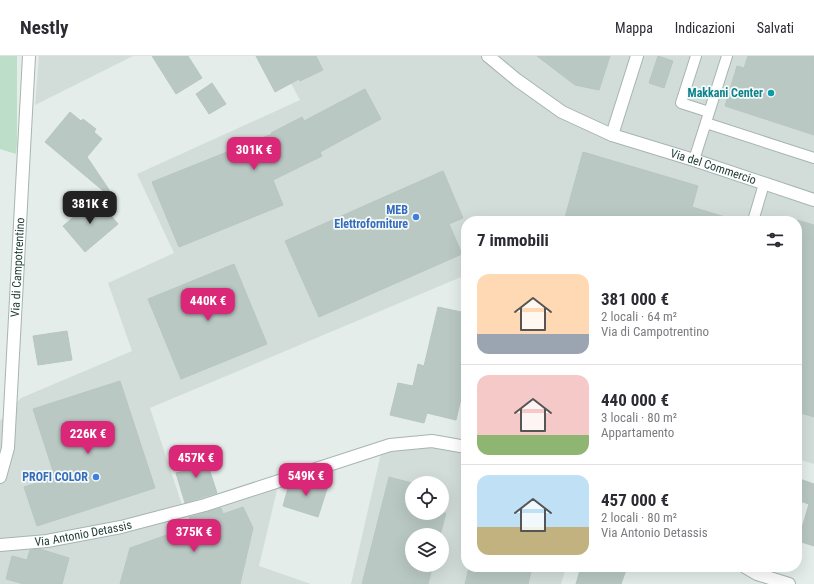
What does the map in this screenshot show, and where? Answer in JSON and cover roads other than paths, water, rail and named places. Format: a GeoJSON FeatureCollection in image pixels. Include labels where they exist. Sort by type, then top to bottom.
{"type":"FeatureCollection","features":[{"type":"Feature","properties":{"kind":"street","name":"Via di Campotrentino"},"geometry":{"type":"LineString","coordinates":[[0,477],[8,448],[29,56]]}},
{"type":"Feature","properties":{"kind":"street","name":"Via del Commercio"},"geometry":{"type":"LineString","coordinates":[[488,56],[517,80],[562,112],[612,135],[694,160],[814,200]]}},
{"type":"Feature","properties":{"kind":"street"},"geometry":{"type":"LineString","coordinates":[[612,135],[637,56]]}},
{"type":"Feature","properties":{"kind":"street","name":"Via Antonio Detassis"},"geometry":{"type":"LineString","coordinates":[[0,545],[47,541],[120,527],[190,509],[390,445],[432,441],[461,446]]}},
{"type":"Feature","properties":{"kind":"street"},"geometry":{"type":"LineString","coordinates":[[755,579],[789,584]]}},
{"type":"Feature","properties":{"kind":"lane"},"geometry":{"type":"LineString","coordinates":[[696,56],[680,103],[710,112]]}},
{"type":"Feature","properties":{"kind":"lane"},"geometry":{"type":"LineString","coordinates":[[694,160],[727,56]]}},
{"type":"Feature","properties":{"kind":"lane"},"geometry":{"type":"LineString","coordinates":[[706,123],[814,158]]}},
{"type":"Feature","properties":{"kind":"lane"},"geometry":{"type":"LineString","coordinates":[[754,216],[764,184]]}},
{"type":"Feature","properties":{"kind":"place","name":"Makkani Center"},"geometry":{"type":"Point","coordinates":[771,93]}},
{"type":"Feature","properties":{"kind":"place","name":"MEB Elettroforniture"},"geometry":{"type":"Point","coordinates":[416,217]}},
{"type":"Feature","properties":{"kind":"place","name":"PROFI COLOR"},"geometry":{"type":"Point","coordinates":[96,477]}}]}
